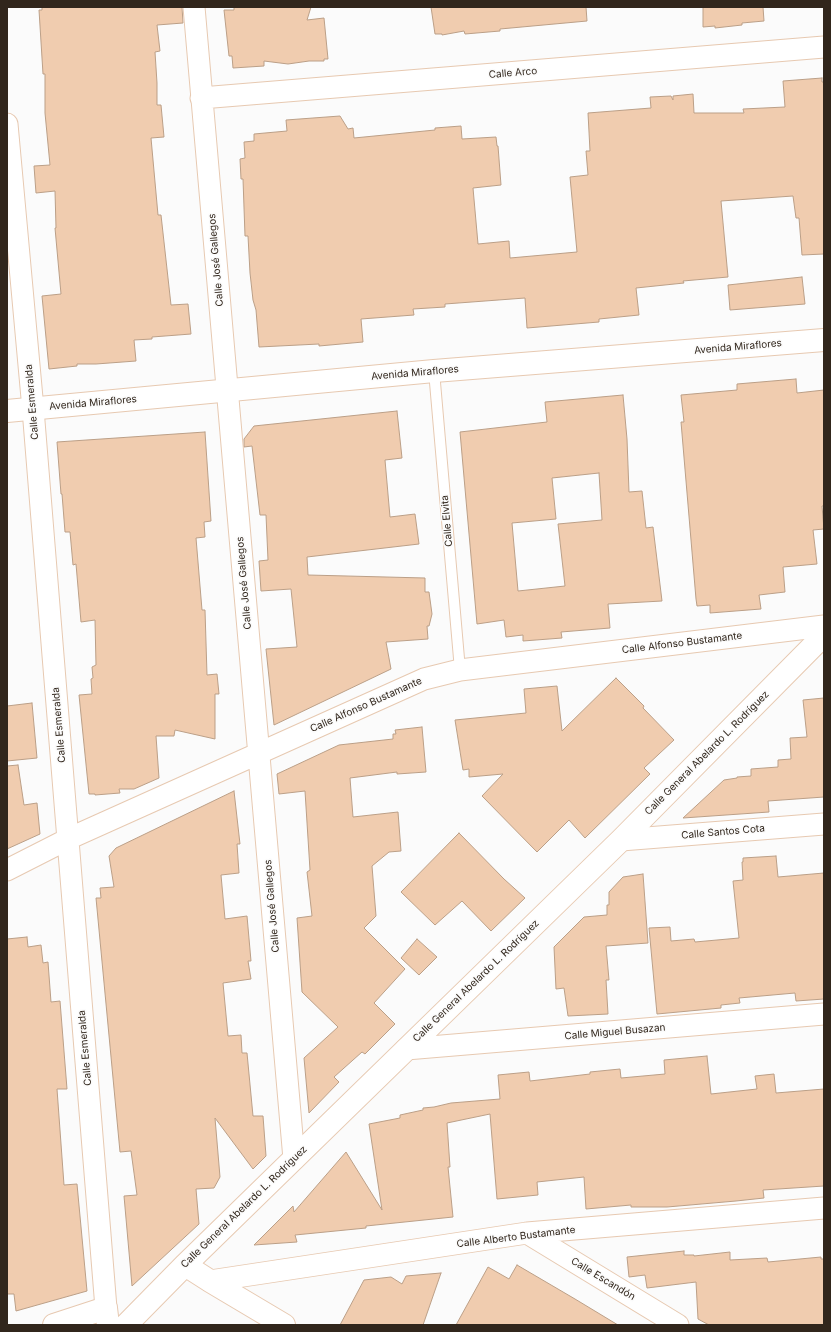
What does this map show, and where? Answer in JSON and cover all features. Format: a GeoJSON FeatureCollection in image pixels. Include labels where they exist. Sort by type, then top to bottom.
{"type":"FeatureCollection","features":[{"type":"Feature","properties":{"kind":"main road","name":"Avenida Miraflores"},"geometry":{"type":"LineString","coordinates":[[7,411],[434,371],[824,340]]}},
{"type":"Feature","properties":{"kind":"main road","name":"Calle General Abelardo L. Rodríguez"},"geometry":{"type":"LineString","coordinates":[[126,1325],[621,840],[824,635]]}},
{"type":"Feature","properties":{"kind":"main road"},"geometry":{"type":"LineString","coordinates":[[186,1265],[284,1325]]}},
{"type":"Feature","properties":{"kind":"main road"},"geometry":{"type":"LineString","coordinates":[[54,1325],[107,1316]]}},
{"type":"Feature","properties":{"kind":"street","name":"Calle José Gallegos"},"geometry":{"type":"LineString","coordinates":[[194,7],[294,1159]]}},
{"type":"Feature","properties":{"kind":"street","name":"Calle Arco"},"geometry":{"type":"LineString","coordinates":[[202,98],[824,47]]}},
{"type":"Feature","properties":{"kind":"street","name":"Calle Esmeralda"},"geometry":{"type":"LineString","coordinates":[[7,124],[33,409],[107,1316]]}},
{"type":"Feature","properties":{"kind":"street","name":"Calle Alfonso Bustamante"},"geometry":{"type":"LineString","coordinates":[[7,870],[68,839],[424,679],[460,670],[824,626]]}},
{"type":"Feature","properties":{"kind":"street","name":"Calle Santos Cota"},"geometry":{"type":"LineString","coordinates":[[621,840],[824,824]]}},
{"type":"Feature","properties":{"kind":"street","name":"Calle Miguel Busazan"},"geometry":{"type":"LineString","coordinates":[[406,1049],[824,1014]]}},
{"type":"Feature","properties":{"kind":"street","name":"Calle Alberto Bustamante"},"geometry":{"type":"LineString","coordinates":[[210,1281],[527,1233],[824,1208]]}},
{"type":"Feature","properties":{"kind":"street","name":"Calle Escandón"},"geometry":{"type":"LineString","coordinates":[[527,1233],[678,1325]]}},
{"type":"Feature","properties":{"kind":"lane","name":"Calle Elvita"},"geometry":{"type":"LineString","coordinates":[[434,371],[460,670]]}},
{"type":"Feature","properties":{"kind":"building"},"geometry":{"type":"Polygon","coordinates":[[[42,7],[182,7],[183,23],[157,25],[160,51],[155,52],[157,105],[161,105],[164,137],[151,138],[158,215],[161,215],[171,305],[188,304],[191,334],[134,340],[136,361],[77,364],[77,366],[49,369],[42,296],[61,294],[55,228],[55,191],[36,193],[34,166],[50,165],[45,113],[45,74],[43,74],[39,10],[42,10],[42,7]]]}},
{"type":"Feature","properties":{"kind":"building"},"geometry":{"type":"Polygon","coordinates":[[[234,7],[311,7],[307,20],[324,18],[328,59],[324,59],[324,61],[309,61],[288,64],[264,61],[264,66],[233,68],[232,56],[229,56],[224,10],[234,10],[234,7]]]}},
{"type":"Feature","properties":{"kind":"building"},"geometry":{"type":"Polygon","coordinates":[[[431,7],[586,7],[587,21],[500,29],[500,31],[465,34],[464,31],[442,35],[435,34],[431,7]]]}},
{"type":"Feature","properties":{"kind":"building"},"geometry":{"type":"Polygon","coordinates":[[[703,7],[763,7],[764,21],[715,28],[715,26],[703,27],[703,7]]]}},
{"type":"Feature","properties":{"kind":"building"},"geometry":{"type":"Polygon","coordinates":[[[822,78],[822,82],[824,82],[824,254],[802,255],[799,218],[796,218],[793,196],[721,201],[728,277],[683,281],[684,283],[636,288],[639,315],[599,319],[599,322],[527,328],[525,298],[445,304],[445,307],[413,309],[414,315],[361,319],[363,342],[319,346],[319,344],[259,347],[256,310],[253,300],[250,273],[248,236],[245,236],[243,179],[241,179],[240,159],[245,158],[244,142],[254,141],[254,134],[287,131],[286,120],[340,116],[348,129],[353,128],[354,138],[461,126],[462,139],[496,137],[501,185],[473,188],[478,244],[509,241],[510,258],[577,252],[570,177],[588,175],[586,151],[590,151],[588,113],[651,108],[650,97],[671,96],[673,100],[673,96],[693,94],[694,113],[744,113],[743,109],[785,107],[783,81],[822,78]]]}},
{"type":"Feature","properties":{"kind":"building"},"geometry":{"type":"Polygon","coordinates":[[[802,277],[805,304],[730,310],[728,285],[802,277]]]}},
{"type":"Feature","properties":{"kind":"building"},"geometry":{"type":"Polygon","coordinates":[[[796,379],[797,393],[824,390],[824,506],[822,506],[824,529],[813,530],[817,564],[783,567],[785,592],[759,595],[761,609],[710,613],[710,605],[697,606],[696,599],[681,422],[684,422],[681,395],[737,390],[737,384],[796,379]]]}},
{"type":"Feature","properties":{"kind":"building"},"geometry":{"type":"Polygon","coordinates":[[[623,395],[627,439],[629,492],[642,491],[646,528],[653,527],[662,601],[608,604],[610,628],[561,632],[562,638],[523,641],[523,635],[506,637],[504,620],[477,624],[460,432],[547,422],[545,402],[623,395]],[[599,473],[552,478],[556,519],[512,523],[518,591],[565,586],[558,524],[602,520],[599,473]]]}},
{"type":"Feature","properties":{"kind":"building"},"geometry":{"type":"Polygon","coordinates":[[[397,411],[402,458],[385,460],[390,517],[415,514],[419,544],[307,557],[308,575],[425,578],[425,592],[429,592],[432,614],[429,626],[427,626],[428,639],[386,642],[391,669],[274,725],[266,649],[297,647],[291,589],[261,591],[259,561],[268,560],[266,515],[260,515],[252,446],[244,447],[244,439],[254,426],[397,411]]]}},
{"type":"Feature","properties":{"kind":"building"},"geometry":{"type":"Polygon","coordinates":[[[205,432],[211,521],[204,522],[205,537],[196,538],[202,610],[205,610],[207,675],[217,674],[219,694],[215,694],[215,739],[175,730],[174,736],[156,736],[159,778],[134,789],[119,789],[120,793],[89,794],[79,695],[92,694],[92,667],[96,665],[95,620],[81,622],[76,564],[73,565],[70,532],[65,532],[57,442],[205,432]]]}},
{"type":"Feature","properties":{"kind":"building"},"geometry":{"type":"Polygon","coordinates":[[[616,678],[644,706],[643,708],[674,740],[644,768],[650,774],[585,838],[569,820],[537,852],[482,796],[503,774],[469,777],[469,769],[463,770],[455,720],[526,713],[524,689],[557,686],[562,731],[616,678]]]}},
{"type":"Feature","properties":{"kind":"building"},"geometry":{"type":"Polygon","coordinates":[[[824,698],[824,797],[768,801],[769,812],[683,818],[724,780],[751,776],[751,769],[778,767],[778,760],[791,759],[790,738],[807,737],[803,700],[824,698]]]}},
{"type":"Feature","properties":{"kind":"building"},"geometry":{"type":"Polygon","coordinates":[[[32,703],[37,758],[7,761],[7,706],[32,703]]]}},
{"type":"Feature","properties":{"kind":"building"},"geometry":{"type":"Polygon","coordinates":[[[422,727],[426,772],[397,774],[397,772],[350,778],[353,817],[398,812],[401,851],[389,852],[372,866],[376,916],[364,928],[405,969],[374,1003],[395,1024],[365,1054],[362,1052],[334,1077],[339,1082],[309,1113],[304,1058],[338,1027],[302,992],[297,918],[312,916],[307,872],[310,870],[305,791],[279,794],[277,774],[339,745],[393,739],[393,734],[396,734],[395,730],[422,727]]]}},
{"type":"Feature","properties":{"kind":"building"},"geometry":{"type":"Polygon","coordinates":[[[18,765],[24,805],[37,803],[40,834],[7,849],[7,766],[18,765]]]}},
{"type":"Feature","properties":{"kind":"building"},"geometry":{"type":"Polygon","coordinates":[[[234,791],[240,844],[237,844],[239,873],[221,875],[225,919],[247,916],[251,961],[248,961],[251,979],[223,983],[228,1036],[241,1035],[242,1053],[247,1053],[253,1116],[263,1116],[266,1156],[253,1169],[215,1118],[220,1177],[214,1188],[196,1189],[199,1224],[132,1286],[124,1196],[137,1195],[131,1151],[120,1152],[96,898],[101,898],[100,888],[114,887],[109,856],[116,848],[234,791]]]}},
{"type":"Feature","properties":{"kind":"building"},"geometry":{"type":"Polygon","coordinates":[[[459,833],[525,898],[491,931],[462,901],[435,925],[401,892],[459,833]]]}},
{"type":"Feature","properties":{"kind":"building"},"geometry":{"type":"Polygon","coordinates":[[[776,856],[778,877],[824,873],[824,999],[796,1001],[795,993],[739,998],[740,1003],[721,1005],[721,1008],[657,1014],[649,928],[670,927],[671,941],[694,939],[695,942],[739,938],[733,881],[743,880],[743,858],[776,856]]]}},
{"type":"Feature","properties":{"kind":"building"},"geometry":{"type":"Polygon","coordinates":[[[643,874],[648,943],[606,946],[609,980],[606,980],[608,1014],[568,1016],[564,988],[556,989],[554,947],[584,917],[607,915],[609,892],[623,877],[643,874]]]}},
{"type":"Feature","properties":{"kind":"building"},"geometry":{"type":"Polygon","coordinates":[[[27,937],[28,947],[41,945],[43,963],[48,962],[51,1002],[60,1001],[67,1089],[57,1089],[64,1185],[77,1184],[87,1291],[16,1311],[14,1294],[7,1294],[7,939],[27,937]]]}},
{"type":"Feature","properties":{"kind":"building"},"geometry":{"type":"Polygon","coordinates":[[[417,939],[437,957],[419,975],[401,958],[417,939]]]}},
{"type":"Feature","properties":{"kind":"building"},"geometry":{"type":"Polygon","coordinates":[[[707,1056],[711,1094],[757,1089],[755,1076],[774,1074],[776,1093],[824,1089],[824,1186],[763,1190],[764,1198],[736,1201],[667,1207],[631,1207],[631,1205],[586,1209],[584,1177],[537,1182],[538,1195],[497,1199],[490,1114],[447,1123],[450,1167],[448,1167],[453,1217],[295,1235],[297,1242],[254,1245],[293,1206],[294,1212],[346,1152],[382,1210],[369,1124],[400,1118],[400,1115],[423,1110],[423,1108],[451,1103],[500,1099],[498,1075],[529,1072],[530,1081],[620,1069],[621,1078],[665,1074],[664,1060],[707,1056]]]}},
{"type":"Feature","properties":{"kind":"building"},"geometry":{"type":"Polygon","coordinates":[[[684,1251],[684,1255],[694,1256],[730,1252],[730,1260],[767,1258],[768,1262],[821,1257],[821,1259],[824,1259],[824,1325],[709,1325],[698,1319],[696,1282],[647,1288],[645,1275],[629,1277],[627,1257],[684,1251]]]}},
{"type":"Feature","properties":{"kind":"building"},"geometry":{"type":"Polygon","coordinates":[[[517,1265],[618,1325],[456,1325],[488,1267],[509,1279],[517,1265]]]}},
{"type":"Feature","properties":{"kind":"building"},"geometry":{"type":"Polygon","coordinates":[[[441,1273],[423,1325],[340,1325],[364,1280],[391,1277],[402,1284],[406,1276],[441,1273]]]}}]}
